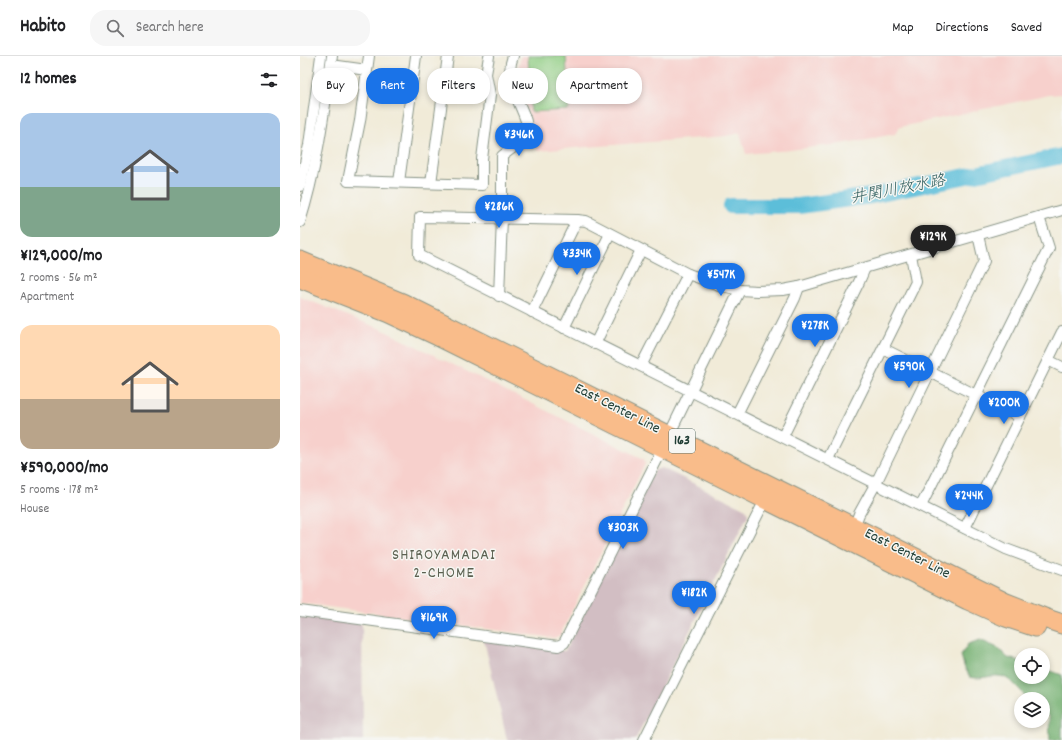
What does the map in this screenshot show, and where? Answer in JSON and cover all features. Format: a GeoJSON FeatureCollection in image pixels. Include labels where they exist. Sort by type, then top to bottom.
{"type":"FeatureCollection","features":[{"type":"Feature","properties":{"kind":"highway","name":"East Center Line"},"geometry":{"type":"LineString","coordinates":[[300,261],[352,281],[402,303],[666,441],[765,500],[1000,615],[1062,635]]}},
{"type":"Feature","properties":{"kind":"highway","name":"East Center Line"},"geometry":{"type":"LineString","coordinates":[[300,278],[389,313],[431,332],[854,527],[1004,602],[1062,624]]}},
{"type":"Feature","properties":{"kind":"street"},"geometry":{"type":"LineString","coordinates":[[300,186],[309,145],[321,56]]}},
{"type":"Feature","properties":{"kind":"street"},"geometry":{"type":"LineString","coordinates":[[367,68],[368,56]]}},
{"type":"Feature","properties":{"kind":"street"},"geometry":{"type":"LineString","coordinates":[[399,182],[416,56]]}},
{"type":"Feature","properties":{"kind":"street"},"geometry":{"type":"LineString","coordinates":[[431,183],[448,56]]}},
{"type":"Feature","properties":{"kind":"street"},"geometry":{"type":"LineString","coordinates":[[366,77],[360,121],[348,181],[482,185],[482,159],[490,96],[486,74],[489,56]]}},
{"type":"Feature","properties":{"kind":"street"},"geometry":{"type":"LineString","coordinates":[[499,296],[502,218],[502,156],[522,141],[527,134],[526,120],[511,86],[510,75],[513,56]]}},
{"type":"Feature","properties":{"kind":"street"},"geometry":{"type":"LineString","coordinates":[[300,222],[308,198],[318,153],[332,60],[366,70]]}},
{"type":"Feature","properties":{"kind":"street"},"geometry":{"type":"LineString","coordinates":[[1062,210],[798,287],[771,291],[740,290],[722,286],[688,274],[586,221],[577,220],[420,216],[419,255],[1006,549],[1062,570]]}},
{"type":"Feature","properties":{"kind":"street"},"geometry":{"type":"LineString","coordinates":[[921,506],[1049,248],[1040,217]]}},
{"type":"Feature","properties":{"kind":"street"},"geometry":{"type":"LineString","coordinates":[[532,312],[577,220]]}},
{"type":"Feature","properties":{"kind":"street"},"geometry":{"type":"LineString","coordinates":[[564,328],[610,234]]}},
{"type":"Feature","properties":{"kind":"street"},"geometry":{"type":"LineString","coordinates":[[854,527],[859,514],[876,483],[984,261],[978,235]]}},
{"type":"Feature","properties":{"kind":"street"},"geometry":{"type":"LineString","coordinates":[[595,344],[642,250]]}},
{"type":"Feature","properties":{"kind":"street"},"geometry":{"type":"LineString","coordinates":[[828,460],[916,282],[910,254]]}},
{"type":"Feature","properties":{"kind":"street"},"geometry":{"type":"LineString","coordinates":[[783,436],[860,282],[865,268]]}},
{"type":"Feature","properties":{"kind":"street"},"geometry":{"type":"LineString","coordinates":[[641,366],[688,274]]}},
{"type":"Feature","properties":{"kind":"street"},"geometry":{"type":"LineString","coordinates":[[737,414],[795,298],[798,287]]}},
{"type":"Feature","properties":{"kind":"street"},"geometry":{"type":"LineString","coordinates":[[300,611],[558,646],[564,643],[740,290]]}},
{"type":"Feature","properties":{"kind":"street"},"geometry":{"type":"LineString","coordinates":[[965,528],[1062,332]]}},
{"type":"Feature","properties":{"kind":"street"},"geometry":{"type":"LineString","coordinates":[[884,348],[1020,417]]}},
{"type":"Feature","properties":{"kind":"street"},"geometry":{"type":"LineString","coordinates":[[1048,360],[1062,367]]}},
{"type":"Feature","properties":{"kind":"street"},"geometry":{"type":"LineString","coordinates":[[644,740],[765,500]]}},
{"type":"Feature","properties":{"kind":"shaded area"},"geometry":{"type":"Polygon","coordinates":[[[521,56],[1062,56],[1062,94],[1049,95],[900,127],[895,134],[840,144],[790,150],[746,154],[740,133],[726,136],[537,151],[536,137],[525,104],[548,104],[548,68],[518,68],[521,56]]]}},
{"type":"Feature","properties":{"kind":"shaded area"},"geometry":{"type":"Polygon","coordinates":[[[300,297],[381,329],[644,459],[645,464],[560,635],[554,638],[300,603],[300,297]]]}},
{"type":"Feature","properties":{"kind":"shaded area"},"geometry":{"type":"Polygon","coordinates":[[[662,468],[746,509],[748,515],[635,740],[507,740],[484,640],[565,651],[655,470],[662,468]]]}},
{"type":"Feature","properties":{"kind":"shaded area"},"geometry":{"type":"Polygon","coordinates":[[[300,616],[362,624],[363,740],[300,740],[300,616]]]}},
{"type":"Feature","properties":{"kind":"green space"},"geometry":{"type":"Polygon","coordinates":[[[528,56],[566,56],[567,68],[556,68],[556,104],[569,104],[569,110],[531,112],[531,104],[548,104],[548,68],[529,68],[528,56]]]}},
{"type":"Feature","properties":{"kind":"green space"},"geometry":{"type":"Polygon","coordinates":[[[980,640],[998,648],[1008,658],[1014,659],[1014,683],[1003,677],[970,677],[964,666],[961,655],[968,644],[980,640]]]}},
{"type":"Feature","properties":{"kind":"green space"},"geometry":{"type":"Polygon","coordinates":[[[1050,671],[1062,675],[1062,740],[1050,740],[1050,692],[1022,692],[1015,684],[1050,684],[1050,671]]]}},
{"type":"Feature","properties":{"kind":"waterway","name":"井関川放水路"},"geometry":{"type":"LineString","coordinates":[[731,206],[799,206],[871,196],[1062,156]]}},
{"type":"Feature","properties":{"kind":"district","name":"SHIROYAMADAI 2-CHOME"},"geometry":{"type":"Point","coordinates":[444,564]}}]}
